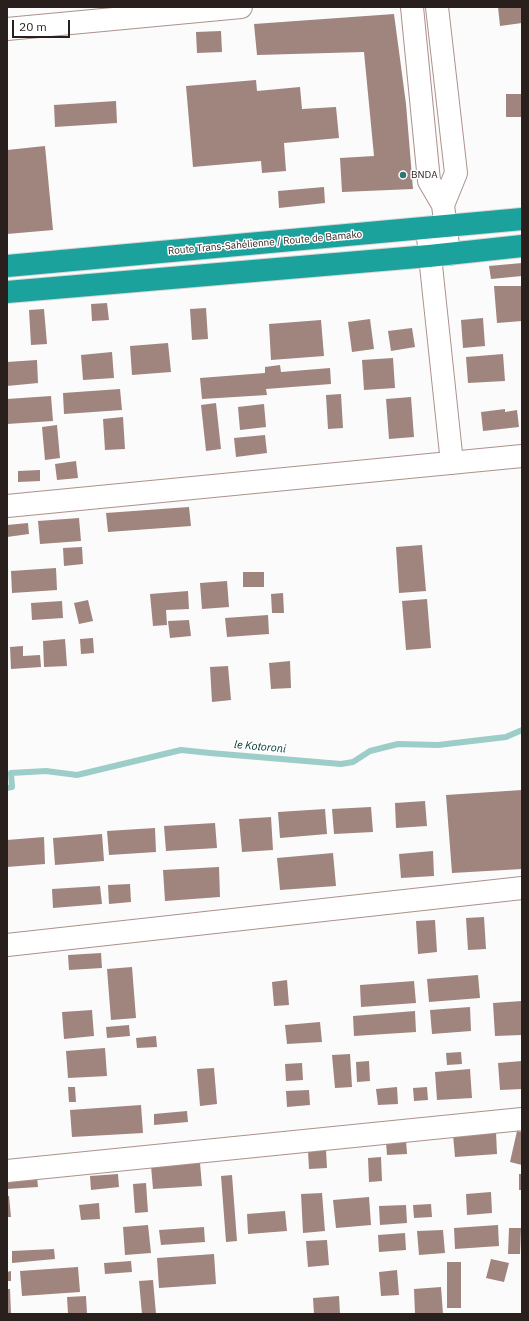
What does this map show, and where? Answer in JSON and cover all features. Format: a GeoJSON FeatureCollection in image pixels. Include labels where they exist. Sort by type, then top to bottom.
{"type":"FeatureCollection","features":[{"type":"Feature","properties":{"kind":"highway","name":"Route Trans-Sahélienne / Route de Bamako"},"geometry":{"type":"LineString","coordinates":[[7,266],[439,220],[522,219]]}},
{"type":"Feature","properties":{"kind":"highway"},"geometry":{"type":"LineString","coordinates":[[7,292],[439,255],[522,246]]}},
{"type":"Feature","properties":{"kind":"street"},"geometry":{"type":"LineString","coordinates":[[7,28],[241,7]]}},
{"type":"Feature","properties":{"kind":"street"},"geometry":{"type":"LineString","coordinates":[[412,7],[429,181],[439,220],[439,255],[452,463]]}},
{"type":"Feature","properties":{"kind":"street"},"geometry":{"type":"LineString","coordinates":[[437,7],[456,173],[439,220]]}},
{"type":"Feature","properties":{"kind":"street"},"geometry":{"type":"LineString","coordinates":[[7,506],[522,456]]}},
{"type":"Feature","properties":{"kind":"street"},"geometry":{"type":"LineString","coordinates":[[7,945],[522,888]]}},
{"type":"Feature","properties":{"kind":"street"},"geometry":{"type":"LineString","coordinates":[[7,1171],[522,1119]]}},
{"type":"Feature","properties":{"kind":"building"},"geometry":{"type":"Polygon","coordinates":[[[498,7],[522,7],[522,23],[500,26],[498,7]]]}},
{"type":"Feature","properties":{"kind":"building"},"geometry":{"type":"Polygon","coordinates":[[[394,14],[406,104],[413,189],[342,192],[340,158],[374,156],[364,52],[257,55],[254,24],[394,14]]]}},
{"type":"Feature","properties":{"kind":"building"},"geometry":{"type":"Polygon","coordinates":[[[221,31],[222,52],[197,53],[196,32],[221,31]]]}},
{"type":"Feature","properties":{"kind":"building"},"geometry":{"type":"Polygon","coordinates":[[[256,80],[257,91],[300,87],[302,109],[336,107],[339,138],[284,143],[286,171],[262,173],[261,161],[193,167],[186,86],[256,80]]]}},
{"type":"Feature","properties":{"kind":"building"},"geometry":{"type":"Polygon","coordinates":[[[506,94],[522,94],[522,117],[506,117],[506,94]]]}},
{"type":"Feature","properties":{"kind":"building"},"geometry":{"type":"Polygon","coordinates":[[[116,101],[117,123],[55,127],[54,105],[116,101]]]}},
{"type":"Feature","properties":{"kind":"building"},"geometry":{"type":"Polygon","coordinates":[[[45,146],[53,230],[7,234],[7,150],[45,146]]]}},
{"type":"Feature","properties":{"kind":"building"},"geometry":{"type":"Polygon","coordinates":[[[324,187],[325,203],[279,208],[278,191],[324,187]]]}},
{"type":"Feature","properties":{"kind":"building"},"geometry":{"type":"Polygon","coordinates":[[[522,263],[522,276],[491,279],[489,266],[522,263]]]}},
{"type":"Feature","properties":{"kind":"building"},"geometry":{"type":"Polygon","coordinates":[[[494,286],[522,286],[522,321],[497,323],[494,286]]]}},
{"type":"Feature","properties":{"kind":"building"},"geometry":{"type":"Polygon","coordinates":[[[107,303],[109,320],[92,321],[91,304],[107,303]]]}},
{"type":"Feature","properties":{"kind":"building"},"geometry":{"type":"Polygon","coordinates":[[[206,308],[208,339],[192,340],[190,309],[206,308]]]}},
{"type":"Feature","properties":{"kind":"building"},"geometry":{"type":"Polygon","coordinates":[[[44,309],[47,344],[31,345],[29,310],[44,309]]]}},
{"type":"Feature","properties":{"kind":"building"},"geometry":{"type":"Polygon","coordinates":[[[483,318],[485,346],[463,348],[461,320],[483,318]]]}},
{"type":"Feature","properties":{"kind":"building"},"geometry":{"type":"Polygon","coordinates":[[[370,319],[374,349],[352,352],[348,322],[370,319]]]}},
{"type":"Feature","properties":{"kind":"building"},"geometry":{"type":"Polygon","coordinates":[[[321,320],[324,356],[271,360],[269,324],[321,320]]]}},
{"type":"Feature","properties":{"kind":"building"},"geometry":{"type":"Polygon","coordinates":[[[412,328],[415,347],[391,351],[388,331],[412,328]]]}},
{"type":"Feature","properties":{"kind":"building"},"geometry":{"type":"Polygon","coordinates":[[[168,343],[171,372],[132,375],[130,346],[168,343]]]}},
{"type":"Feature","properties":{"kind":"building"},"geometry":{"type":"Polygon","coordinates":[[[112,352],[114,378],[83,380],[81,355],[112,352]]]}},
{"type":"Feature","properties":{"kind":"building"},"geometry":{"type":"Polygon","coordinates":[[[503,354],[505,381],[468,383],[466,357],[503,354]]]}},
{"type":"Feature","properties":{"kind":"building"},"geometry":{"type":"Polygon","coordinates":[[[393,358],[395,388],[364,390],[362,360],[393,358]]]}},
{"type":"Feature","properties":{"kind":"building"},"geometry":{"type":"Polygon","coordinates":[[[37,360],[38,383],[7,386],[7,362],[37,360]]]}},
{"type":"Feature","properties":{"kind":"building"},"geometry":{"type":"Polygon","coordinates":[[[280,365],[281,372],[330,368],[331,384],[266,389],[267,395],[202,399],[200,378],[265,373],[265,367],[280,365]]]}},
{"type":"Feature","properties":{"kind":"building"},"geometry":{"type":"Polygon","coordinates":[[[120,389],[122,410],[64,414],[63,393],[120,389]]]}},
{"type":"Feature","properties":{"kind":"building"},"geometry":{"type":"Polygon","coordinates":[[[341,394],[343,428],[328,429],[326,395],[341,394]]]}},
{"type":"Feature","properties":{"kind":"building"},"geometry":{"type":"Polygon","coordinates":[[[51,396],[53,421],[7,424],[7,399],[51,396]]]}},
{"type":"Feature","properties":{"kind":"building"},"geometry":{"type":"Polygon","coordinates":[[[411,397],[414,437],[389,439],[386,399],[411,397]]]}},
{"type":"Feature","properties":{"kind":"building"},"geometry":{"type":"Polygon","coordinates":[[[216,403],[221,449],[206,451],[201,405],[216,403]]]}},
{"type":"Feature","properties":{"kind":"building"},"geometry":{"type":"Polygon","coordinates":[[[264,404],[266,427],[240,430],[238,407],[264,404]]]}},
{"type":"Feature","properties":{"kind":"building"},"geometry":{"type":"Polygon","coordinates":[[[505,409],[505,412],[517,410],[519,427],[483,431],[481,412],[505,409]]]}},
{"type":"Feature","properties":{"kind":"building"},"geometry":{"type":"Polygon","coordinates":[[[123,417],[125,449],[105,450],[103,419],[123,417]]]}},
{"type":"Feature","properties":{"kind":"building"},"geometry":{"type":"Polygon","coordinates":[[[57,425],[60,458],[45,460],[42,427],[57,425]]]}},
{"type":"Feature","properties":{"kind":"building"},"geometry":{"type":"Polygon","coordinates":[[[265,435],[267,453],[236,457],[234,438],[265,435]]]}},
{"type":"Feature","properties":{"kind":"building"},"geometry":{"type":"Polygon","coordinates":[[[76,461],[78,478],[57,480],[55,464],[76,461]]]}},
{"type":"Feature","properties":{"kind":"building"},"geometry":{"type":"Polygon","coordinates":[[[40,470],[40,481],[18,482],[18,471],[40,470]]]}},
{"type":"Feature","properties":{"kind":"building"},"geometry":{"type":"Polygon","coordinates":[[[189,507],[191,526],[108,532],[106,513],[189,507]]]}},
{"type":"Feature","properties":{"kind":"building"},"geometry":{"type":"Polygon","coordinates":[[[79,518],[81,541],[40,544],[38,521],[79,518]]]}},
{"type":"Feature","properties":{"kind":"building"},"geometry":{"type":"Polygon","coordinates":[[[28,523],[29,534],[7,537],[7,525],[28,523]]]}},
{"type":"Feature","properties":{"kind":"building"},"geometry":{"type":"Polygon","coordinates":[[[422,545],[426,591],[399,593],[396,547],[422,545]]]}},
{"type":"Feature","properties":{"kind":"building"},"geometry":{"type":"Polygon","coordinates":[[[82,547],[83,564],[64,566],[63,548],[82,547]]]}},
{"type":"Feature","properties":{"kind":"building"},"geometry":{"type":"Polygon","coordinates":[[[56,568],[57,590],[12,593],[11,571],[56,568]]]}},
{"type":"Feature","properties":{"kind":"building"},"geometry":{"type":"Polygon","coordinates":[[[243,572],[264,572],[264,587],[243,587],[243,572]]]}},
{"type":"Feature","properties":{"kind":"building"},"geometry":{"type":"Polygon","coordinates":[[[227,581],[229,607],[202,609],[200,583],[227,581]]]}},
{"type":"Feature","properties":{"kind":"building"},"geometry":{"type":"Polygon","coordinates":[[[188,591],[189,609],[166,610],[167,625],[153,626],[150,594],[188,591]]]}},
{"type":"Feature","properties":{"kind":"building"},"geometry":{"type":"Polygon","coordinates":[[[283,593],[284,613],[272,613],[271,594],[283,593]]]}},
{"type":"Feature","properties":{"kind":"building"},"geometry":{"type":"Polygon","coordinates":[[[427,599],[431,648],[406,650],[402,601],[427,599]]]}},
{"type":"Feature","properties":{"kind":"building"},"geometry":{"type":"Polygon","coordinates":[[[88,600],[93,621],[79,624],[74,603],[88,600]]]}},
{"type":"Feature","properties":{"kind":"building"},"geometry":{"type":"Polygon","coordinates":[[[62,601],[63,618],[32,620],[31,603],[62,601]]]}},
{"type":"Feature","properties":{"kind":"building"},"geometry":{"type":"Polygon","coordinates":[[[268,615],[269,634],[227,637],[225,618],[268,615]]]}},
{"type":"Feature","properties":{"kind":"building"},"geometry":{"type":"Polygon","coordinates":[[[189,620],[191,636],[170,638],[168,621],[189,620]]]}},
{"type":"Feature","properties":{"kind":"building"},"geometry":{"type":"Polygon","coordinates":[[[93,638],[94,653],[81,654],[80,639],[93,638]]]}},
{"type":"Feature","properties":{"kind":"building"},"geometry":{"type":"Polygon","coordinates":[[[65,639],[67,666],[44,667],[43,641],[65,639]]]}},
{"type":"Feature","properties":{"kind":"building"},"geometry":{"type":"Polygon","coordinates":[[[23,646],[23,656],[40,655],[41,667],[11,669],[10,647],[23,646]]]}},
{"type":"Feature","properties":{"kind":"building"},"geometry":{"type":"Polygon","coordinates":[[[290,661],[291,688],[271,689],[269,663],[290,661]]]}},
{"type":"Feature","properties":{"kind":"building"},"geometry":{"type":"Polygon","coordinates":[[[228,666],[231,700],[212,702],[210,667],[228,666]]]}},
{"type":"Feature","properties":{"kind":"building"},"geometry":{"type":"Polygon","coordinates":[[[522,790],[522,869],[452,873],[446,795],[522,790]]]}},
{"type":"Feature","properties":{"kind":"building"},"geometry":{"type":"Polygon","coordinates":[[[425,801],[427,826],[396,828],[395,803],[425,801]]]}},
{"type":"Feature","properties":{"kind":"building"},"geometry":{"type":"Polygon","coordinates":[[[371,807],[373,832],[334,834],[332,809],[371,807]]]}},
{"type":"Feature","properties":{"kind":"building"},"geometry":{"type":"Polygon","coordinates":[[[325,809],[327,834],[280,838],[278,812],[325,809]]]}},
{"type":"Feature","properties":{"kind":"building"},"geometry":{"type":"Polygon","coordinates":[[[271,817],[273,850],[242,852],[239,819],[271,817]]]}},
{"type":"Feature","properties":{"kind":"building"},"geometry":{"type":"Polygon","coordinates":[[[215,823],[217,848],[166,851],[164,826],[215,823]]]}},
{"type":"Feature","properties":{"kind":"building"},"geometry":{"type":"Polygon","coordinates":[[[155,828],[156,852],[109,855],[107,831],[155,828]]]}},
{"type":"Feature","properties":{"kind":"building"},"geometry":{"type":"Polygon","coordinates":[[[102,834],[104,861],[55,865],[53,838],[102,834]]]}},
{"type":"Feature","properties":{"kind":"building"},"geometry":{"type":"Polygon","coordinates":[[[44,837],[45,864],[7,867],[7,840],[44,837]]]}},
{"type":"Feature","properties":{"kind":"building"},"geometry":{"type":"Polygon","coordinates":[[[433,851],[434,876],[401,878],[399,854],[433,851]]]}},
{"type":"Feature","properties":{"kind":"building"},"geometry":{"type":"Polygon","coordinates":[[[333,853],[336,886],[280,890],[277,858],[333,853]]]}},
{"type":"Feature","properties":{"kind":"building"},"geometry":{"type":"Polygon","coordinates":[[[219,867],[220,897],[165,901],[163,870],[219,867]]]}},
{"type":"Feature","properties":{"kind":"building"},"geometry":{"type":"Polygon","coordinates":[[[130,884],[131,902],[109,904],[108,885],[130,884]]]}},
{"type":"Feature","properties":{"kind":"building"},"geometry":{"type":"Polygon","coordinates":[[[100,886],[102,904],[53,908],[52,889],[100,886]]]}},
{"type":"Feature","properties":{"kind":"building"},"geometry":{"type":"Polygon","coordinates":[[[484,917],[486,949],[468,950],[466,918],[484,917]]]}},
{"type":"Feature","properties":{"kind":"building"},"geometry":{"type":"Polygon","coordinates":[[[435,920],[437,952],[418,954],[416,921],[435,920]]]}},
{"type":"Feature","properties":{"kind":"building"},"geometry":{"type":"Polygon","coordinates":[[[101,953],[102,968],[69,970],[68,955],[101,953]]]}},
{"type":"Feature","properties":{"kind":"building"},"geometry":{"type":"Polygon","coordinates":[[[132,967],[136,1018],[111,1020],[107,969],[132,967]]]}},
{"type":"Feature","properties":{"kind":"building"},"geometry":{"type":"Polygon","coordinates":[[[478,975],[480,998],[429,1002],[427,979],[478,975]]]}},
{"type":"Feature","properties":{"kind":"building"},"geometry":{"type":"Polygon","coordinates":[[[287,980],[289,1005],[274,1006],[272,982],[287,980]]]}},
{"type":"Feature","properties":{"kind":"building"},"geometry":{"type":"Polygon","coordinates":[[[414,981],[416,1003],[361,1007],[360,985],[414,981]]]}},
{"type":"Feature","properties":{"kind":"building"},"geometry":{"type":"Polygon","coordinates":[[[522,1001],[522,1035],[495,1036],[493,1003],[522,1001]]]}},
{"type":"Feature","properties":{"kind":"building"},"geometry":{"type":"Polygon","coordinates":[[[470,1007],[471,1031],[432,1034],[430,1010],[470,1007]]]}},
{"type":"Feature","properties":{"kind":"building"},"geometry":{"type":"Polygon","coordinates":[[[92,1010],[94,1036],[64,1039],[62,1012],[92,1010]]]}},
{"type":"Feature","properties":{"kind":"building"},"geometry":{"type":"Polygon","coordinates":[[[415,1011],[416,1032],[354,1036],[353,1016],[415,1011]]]}},
{"type":"Feature","properties":{"kind":"building"},"geometry":{"type":"Polygon","coordinates":[[[320,1022],[322,1042],[287,1044],[285,1025],[320,1022]]]}},
{"type":"Feature","properties":{"kind":"building"},"geometry":{"type":"Polygon","coordinates":[[[129,1025],[130,1036],[107,1038],[106,1027],[129,1025]]]}},
{"type":"Feature","properties":{"kind":"building"},"geometry":{"type":"Polygon","coordinates":[[[156,1036],[157,1047],[137,1048],[136,1038],[156,1036]]]}},
{"type":"Feature","properties":{"kind":"building"},"geometry":{"type":"Polygon","coordinates":[[[105,1048],[107,1076],[68,1078],[66,1051],[105,1048]]]}},
{"type":"Feature","properties":{"kind":"building"},"geometry":{"type":"Polygon","coordinates":[[[461,1052],[462,1064],[447,1065],[446,1053],[461,1052]]]}},
{"type":"Feature","properties":{"kind":"building"},"geometry":{"type":"Polygon","coordinates":[[[350,1054],[352,1087],[335,1088],[332,1055],[350,1054]]]}},
{"type":"Feature","properties":{"kind":"building"},"geometry":{"type":"Polygon","coordinates":[[[369,1061],[370,1081],[357,1082],[356,1062],[369,1061]]]}},
{"type":"Feature","properties":{"kind":"building"},"geometry":{"type":"Polygon","coordinates":[[[522,1061],[522,1089],[500,1090],[498,1063],[522,1061]]]}},
{"type":"Feature","properties":{"kind":"building"},"geometry":{"type":"Polygon","coordinates":[[[302,1063],[303,1080],[286,1081],[285,1064],[302,1063]]]}},
{"type":"Feature","properties":{"kind":"building"},"geometry":{"type":"Polygon","coordinates":[[[214,1068],[217,1104],[200,1106],[197,1069],[214,1068]]]}},
{"type":"Feature","properties":{"kind":"building"},"geometry":{"type":"Polygon","coordinates":[[[470,1069],[472,1098],[437,1100],[435,1072],[470,1069]]]}},
{"type":"Feature","properties":{"kind":"building"},"geometry":{"type":"Polygon","coordinates":[[[68,1087],[75,1087],[76,1102],[69,1102],[68,1087]]]}},
{"type":"Feature","properties":{"kind":"building"},"geometry":{"type":"Polygon","coordinates":[[[397,1087],[398,1104],[378,1105],[376,1089],[397,1087]]]}},
{"type":"Feature","properties":{"kind":"building"},"geometry":{"type":"Polygon","coordinates":[[[427,1087],[428,1100],[414,1101],[413,1088],[427,1087]]]}},
{"type":"Feature","properties":{"kind":"building"},"geometry":{"type":"Polygon","coordinates":[[[309,1090],[310,1105],[287,1107],[286,1091],[309,1090]]]}},
{"type":"Feature","properties":{"kind":"building"},"geometry":{"type":"Polygon","coordinates":[[[141,1105],[143,1133],[72,1137],[70,1110],[141,1105]]]}},
{"type":"Feature","properties":{"kind":"building"},"geometry":{"type":"Polygon","coordinates":[[[187,1111],[188,1122],[154,1125],[154,1114],[187,1111]]]}},
{"type":"Feature","properties":{"kind":"building"},"geometry":{"type":"Polygon","coordinates":[[[517,1131],[522,1132],[522,1165],[510,1162],[517,1131]]]}},
{"type":"Feature","properties":{"kind":"building"},"geometry":{"type":"Polygon","coordinates":[[[496,1132],[497,1154],[455,1157],[453,1135],[496,1132]]]}},
{"type":"Feature","properties":{"kind":"building"},"geometry":{"type":"Polygon","coordinates":[[[406,1140],[407,1154],[387,1155],[386,1142],[406,1140]]]}},
{"type":"Feature","properties":{"kind":"building"},"geometry":{"type":"Polygon","coordinates":[[[326,1150],[327,1168],[309,1169],[308,1151],[326,1150]]]}},
{"type":"Feature","properties":{"kind":"building"},"geometry":{"type":"Polygon","coordinates":[[[381,1157],[382,1181],[369,1182],[368,1158],[381,1157]]]}},
{"type":"Feature","properties":{"kind":"building"},"geometry":{"type":"Polygon","coordinates":[[[200,1163],[202,1186],[153,1189],[151,1166],[200,1163]]]}},
{"type":"Feature","properties":{"kind":"building"},"geometry":{"type":"Polygon","coordinates":[[[118,1174],[119,1187],[91,1190],[90,1176],[118,1174]]]}},
{"type":"Feature","properties":{"kind":"building"},"geometry":{"type":"Polygon","coordinates":[[[519,1174],[522,1174],[522,1190],[519,1190],[519,1174]]]}},
{"type":"Feature","properties":{"kind":"building"},"geometry":{"type":"Polygon","coordinates":[[[232,1175],[237,1241],[226,1242],[221,1176],[232,1175]]]}},
{"type":"Feature","properties":{"kind":"building"},"geometry":{"type":"Polygon","coordinates":[[[37,1177],[38,1187],[7,1189],[7,1179],[37,1177]]]}},
{"type":"Feature","properties":{"kind":"building"},"geometry":{"type":"Polygon","coordinates":[[[146,1183],[148,1212],[135,1213],[133,1184],[146,1183]]]}},
{"type":"Feature","properties":{"kind":"building"},"geometry":{"type":"Polygon","coordinates":[[[491,1192],[492,1213],[467,1215],[466,1194],[491,1192]]]}},
{"type":"Feature","properties":{"kind":"building"},"geometry":{"type":"Polygon","coordinates":[[[322,1193],[325,1231],[303,1233],[301,1194],[322,1193]]]}},
{"type":"Feature","properties":{"kind":"building"},"geometry":{"type":"Polygon","coordinates":[[[7,1196],[9,1196],[11,1217],[7,1217],[7,1196]]]}},
{"type":"Feature","properties":{"kind":"building"},"geometry":{"type":"Polygon","coordinates":[[[369,1197],[371,1225],[336,1228],[333,1200],[369,1197]]]}},
{"type":"Feature","properties":{"kind":"building"},"geometry":{"type":"Polygon","coordinates":[[[99,1203],[100,1219],[81,1220],[79,1205],[99,1203]]]}},
{"type":"Feature","properties":{"kind":"building"},"geometry":{"type":"Polygon","coordinates":[[[431,1204],[432,1217],[414,1218],[413,1205],[431,1204]]]}},
{"type":"Feature","properties":{"kind":"building"},"geometry":{"type":"Polygon","coordinates":[[[406,1205],[407,1223],[380,1225],[379,1206],[406,1205]]]}},
{"type":"Feature","properties":{"kind":"building"},"geometry":{"type":"Polygon","coordinates":[[[285,1211],[287,1231],[248,1234],[247,1214],[285,1211]]]}},
{"type":"Feature","properties":{"kind":"building"},"geometry":{"type":"Polygon","coordinates":[[[148,1225],[151,1253],[125,1255],[123,1227],[148,1225]]]}},
{"type":"Feature","properties":{"kind":"building"},"geometry":{"type":"Polygon","coordinates":[[[498,1225],[499,1246],[455,1249],[454,1228],[498,1225]]]}},
{"type":"Feature","properties":{"kind":"building"},"geometry":{"type":"Polygon","coordinates":[[[204,1227],[205,1242],[161,1245],[159,1230],[204,1227]]]}},
{"type":"Feature","properties":{"kind":"building"},"geometry":{"type":"Polygon","coordinates":[[[509,1228],[521,1228],[520,1254],[508,1254],[509,1228]]]}},
{"type":"Feature","properties":{"kind":"building"},"geometry":{"type":"Polygon","coordinates":[[[443,1230],[445,1253],[419,1255],[417,1231],[443,1230]]]}},
{"type":"Feature","properties":{"kind":"building"},"geometry":{"type":"Polygon","coordinates":[[[405,1233],[406,1250],[379,1252],[378,1235],[405,1233]]]}},
{"type":"Feature","properties":{"kind":"building"},"geometry":{"type":"Polygon","coordinates":[[[327,1240],[329,1265],[308,1267],[306,1241],[327,1240]]]}},
{"type":"Feature","properties":{"kind":"building"},"geometry":{"type":"Polygon","coordinates":[[[54,1249],[55,1259],[12,1263],[12,1251],[54,1249]]]}},
{"type":"Feature","properties":{"kind":"building"},"geometry":{"type":"Polygon","coordinates":[[[214,1254],[216,1284],[159,1288],[157,1258],[214,1254]]]}},
{"type":"Feature","properties":{"kind":"building"},"geometry":{"type":"Polygon","coordinates":[[[491,1259],[509,1263],[504,1282],[486,1278],[491,1259]]]}},
{"type":"Feature","properties":{"kind":"building"},"geometry":{"type":"Polygon","coordinates":[[[131,1261],[132,1272],[105,1274],[104,1263],[131,1261]]]}},
{"type":"Feature","properties":{"kind":"building"},"geometry":{"type":"Polygon","coordinates":[[[447,1262],[461,1262],[461,1308],[447,1308],[447,1262]]]}},
{"type":"Feature","properties":{"kind":"building"},"geometry":{"type":"Polygon","coordinates":[[[78,1267],[80,1292],[22,1296],[20,1271],[78,1267]]]}},
{"type":"Feature","properties":{"kind":"building"},"geometry":{"type":"Polygon","coordinates":[[[397,1270],[399,1295],[381,1296],[379,1272],[397,1270]]]}},
{"type":"Feature","properties":{"kind":"building"},"geometry":{"type":"Polygon","coordinates":[[[11,1271],[11,1281],[7,1281],[7,1272],[11,1271]]]}},
{"type":"Feature","properties":{"kind":"building"},"geometry":{"type":"Polygon","coordinates":[[[153,1280],[156,1314],[142,1314],[139,1281],[153,1280]]]}},
{"type":"Feature","properties":{"kind":"building"},"geometry":{"type":"Polygon","coordinates":[[[441,1287],[443,1314],[415,1314],[414,1289],[441,1287]]]}},
{"type":"Feature","properties":{"kind":"building"},"geometry":{"type":"Polygon","coordinates":[[[7,1289],[10,1289],[11,1314],[7,1314],[7,1289]]]}},
{"type":"Feature","properties":{"kind":"building"},"geometry":{"type":"Polygon","coordinates":[[[86,1296],[87,1314],[68,1314],[67,1297],[86,1296]]]}},
{"type":"Feature","properties":{"kind":"building"},"geometry":{"type":"Polygon","coordinates":[[[339,1296],[340,1314],[314,1314],[313,1298],[339,1296]]]}},
{"type":"Feature","properties":{"kind":"waterway","name":"le Kotoroni"},"geometry":{"type":"LineString","coordinates":[[7,788],[12,787],[11,773],[46,771],[77,775],[181,750],[341,764],[353,762],[370,751],[398,744],[438,745],[506,737],[522,730]]}},
{"type":"Feature","properties":{"kind":"place","name":"BNDA"},"geometry":{"type":"Point","coordinates":[403,175]}}]}
